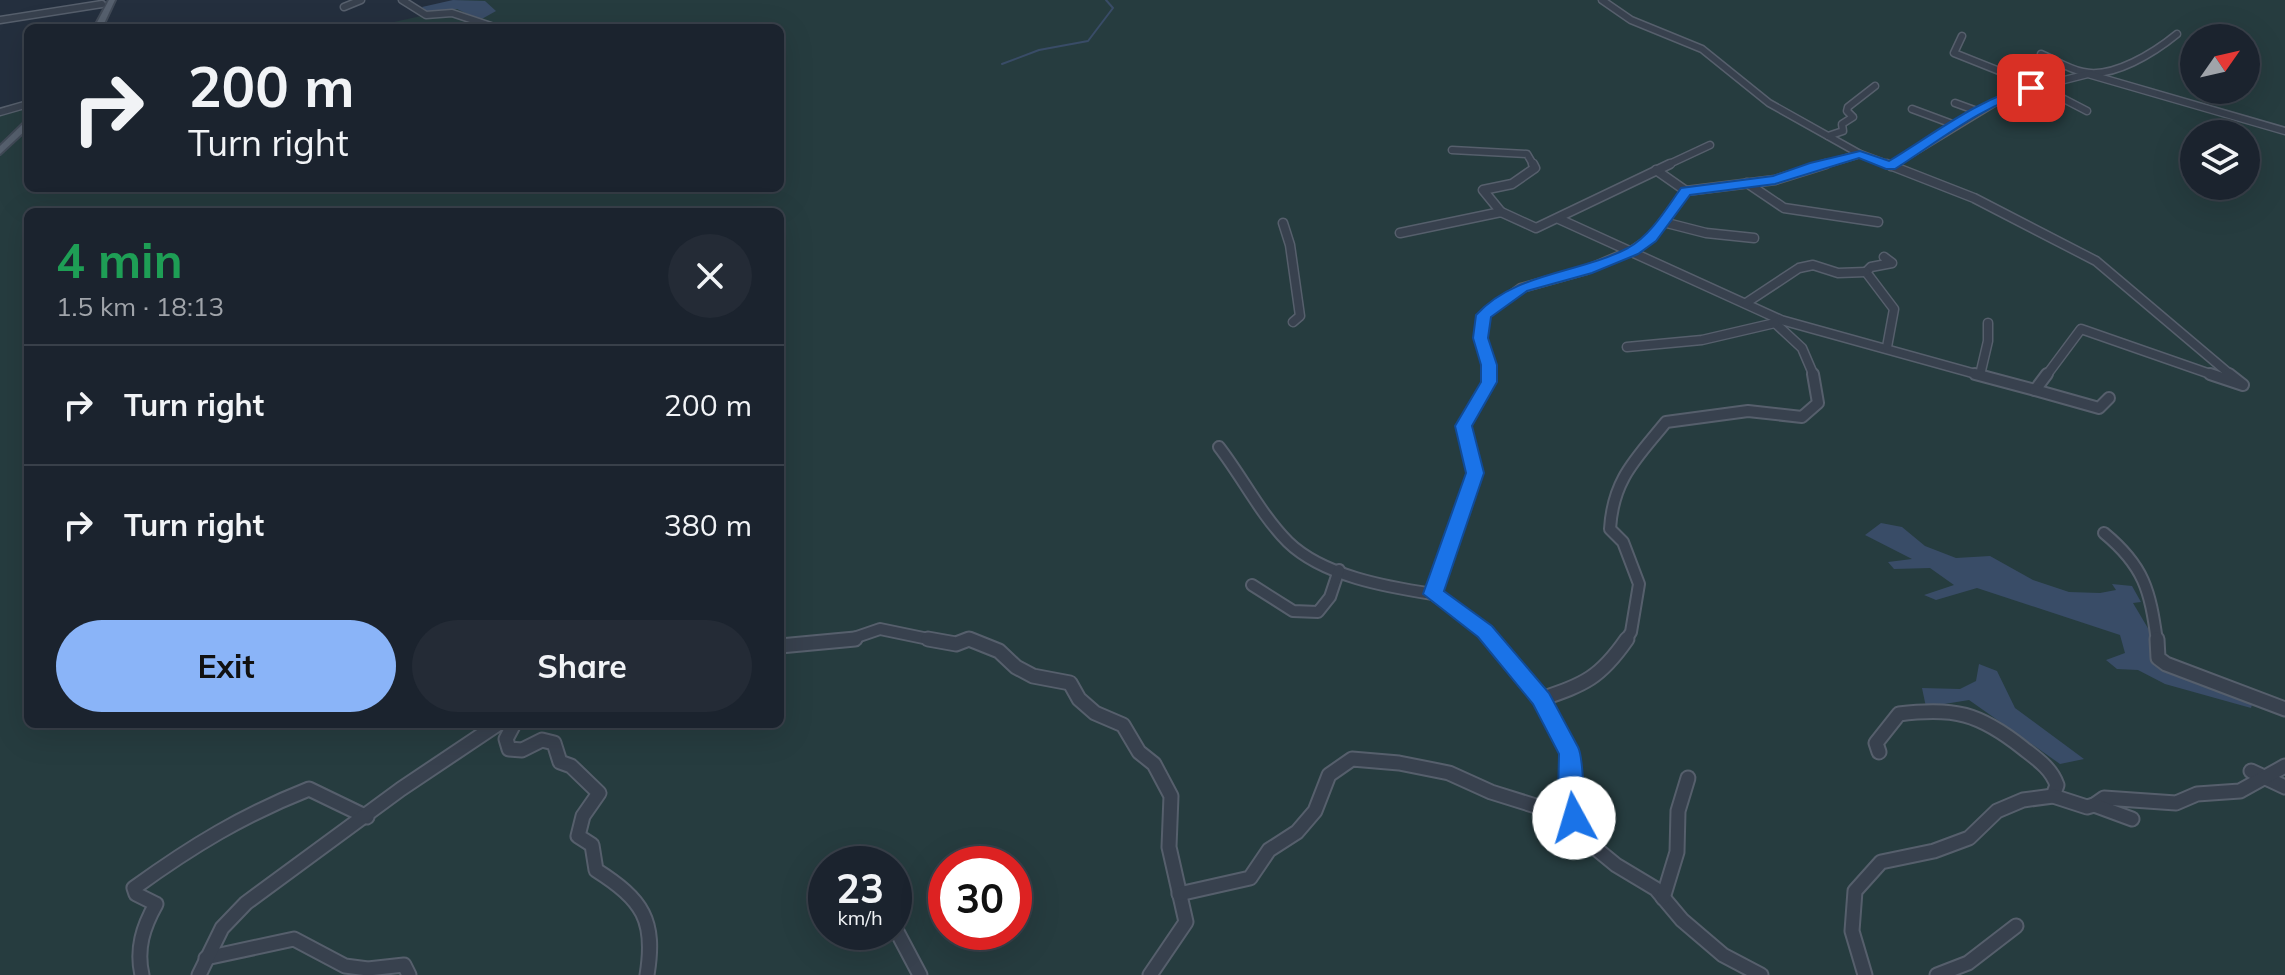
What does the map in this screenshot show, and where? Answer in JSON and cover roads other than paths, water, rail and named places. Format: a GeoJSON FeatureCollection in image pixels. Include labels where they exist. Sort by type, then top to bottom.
{"type":"FeatureCollection","features":[{"type":"Feature","properties":{"kind":"main road"},"geometry":{"type":"LineString","coordinates":[[100,24],[112,0]]}},
{"type":"Feature","properties":{"kind":"main road"},"geometry":{"type":"LineString","coordinates":[[91,24],[103,2]]}},
{"type":"Feature","properties":{"kind":"main road"},"geometry":{"type":"LineString","coordinates":[[0,144],[24,122]]}},
{"type":"Feature","properties":{"kind":"main road"},"geometry":{"type":"LineString","coordinates":[[0,151],[24,128]]}},
{"type":"Feature","properties":{"kind":"street"},"geometry":{"type":"LineString","coordinates":[[344,7],[361,0]]}},
{"type":"Feature","properties":{"kind":"street"},"geometry":{"type":"LineString","coordinates":[[402,0],[426,15],[452,13],[485,24]]}},
{"type":"Feature","properties":{"kind":"street"},"geometry":{"type":"LineString","coordinates":[[1602,0],[1631,20],[1702,49],[1769,103],[1860,154],[1974,198],[2096,261],[2243,385],[2081,329],[2035,390]]}},
{"type":"Feature","properties":{"kind":"street"},"geometry":{"type":"LineString","coordinates":[[0,20],[103,2]]}},
{"type":"Feature","properties":{"kind":"street"},"geometry":{"type":"LineString","coordinates":[[1891,166],[2009,94],[2130,63],[2158,49],[2177,34]]}},
{"type":"Feature","properties":{"kind":"street"},"geometry":{"type":"LineString","coordinates":[[1962,36],[1954,53],[2087,111]]}},
{"type":"Feature","properties":{"kind":"street"},"geometry":{"type":"LineString","coordinates":[[2041,54],[2088,74],[2285,131]]}},
{"type":"Feature","properties":{"kind":"street"},"geometry":{"type":"LineString","coordinates":[[1951,61],[1981,65]]}},
{"type":"Feature","properties":{"kind":"street"},"geometry":{"type":"LineString","coordinates":[[1828,136],[1843,131],[1842,124],[1853,117],[1847,111],[1848,107],[1875,86]]}},
{"type":"Feature","properties":{"kind":"street"},"geometry":{"type":"LineString","coordinates":[[1955,103],[1977,111]]}},
{"type":"Feature","properties":{"kind":"street"},"geometry":{"type":"LineString","coordinates":[[0,112],[24,105]]}},
{"type":"Feature","properties":{"kind":"street"},"geometry":{"type":"LineString","coordinates":[[1912,109],[1955,125]]}},
{"type":"Feature","properties":{"kind":"street"},"geometry":{"type":"LineString","coordinates":[[1452,150],[1527,154],[1535,168],[1512,184],[1483,190],[1501,212],[1536,228],[1710,145]]}},
{"type":"Feature","properties":{"kind":"street"},"geometry":{"type":"LineString","coordinates":[[1656,170],[1686,191],[1775,180],[1814,165],[1860,154]]}},
{"type":"Feature","properties":{"kind":"street"},"geometry":{"type":"LineString","coordinates":[[1747,183],[1784,208],[1878,222]]}},
{"type":"Feature","properties":{"kind":"street"},"geometry":{"type":"LineString","coordinates":[[1433,594],[1475,473],[1463,426],[1489,382],[1489,365],[1481,338],[1484,315],[1521,288],[1586,270],[1633,251],[1651,238],[1686,191]]}},
{"type":"Feature","properties":{"kind":"street"},"geometry":{"type":"LineString","coordinates":[[1400,233],[1501,212]]}},
{"type":"Feature","properties":{"kind":"street"},"geometry":{"type":"LineString","coordinates":[[1541,699],[1587,683],[1613,659],[1631,632],[1639,584],[1623,542],[1610,529],[1612,500],[1637,458],[1666,422],[1748,411],[1802,417],[1818,403],[1809,355],[1798,339],[1778,321],[1746,303],[1559,219]]}},
{"type":"Feature","properties":{"kind":"street"},"geometry":{"type":"LineString","coordinates":[[1663,222],[1706,233],[1754,238]]}},
{"type":"Feature","properties":{"kind":"street"},"geometry":{"type":"LineString","coordinates":[[1283,223],[1292,241],[1293,280],[1300,316],[1293,322]]}},
{"type":"Feature","properties":{"kind":"street"},"geometry":{"type":"LineString","coordinates":[[1746,303],[1799,268],[1813,265],[1838,273],[1866,272],[1871,267],[1892,263],[1884,257]]}},
{"type":"Feature","properties":{"kind":"street"},"geometry":{"type":"LineString","coordinates":[[1866,272],[1894,309],[1887,347]]}},
{"type":"Feature","properties":{"kind":"street"},"geometry":{"type":"LineString","coordinates":[[1627,347],[1664,346],[1741,335],[1778,321],[2099,408],[2109,398]]}},
{"type":"Feature","properties":{"kind":"street"},"geometry":{"type":"LineString","coordinates":[[1980,375],[1988,341],[1988,323]]}},
{"type":"Feature","properties":{"kind":"street"},"geometry":{"type":"LineString","coordinates":[[1219,447],[1291,546],[1339,570],[1401,590],[1433,594],[1485,631],[1541,699],[1570,754],[1570,796],[1574,818],[1588,842],[1616,865],[1656,889],[1682,920],[1723,955],[1761,975]]}},
{"type":"Feature","properties":{"kind":"street"},"geometry":{"type":"LineString","coordinates":[[2104,533],[2140,569],[2158,634],[2158,658],[2166,664],[2285,709]]}},
{"type":"Feature","properties":{"kind":"street"},"geometry":{"type":"LineString","coordinates":[[1252,585],[1293,611],[1318,612],[1330,597],[1339,570]]}},
{"type":"Feature","properties":{"kind":"street"},"geometry":{"type":"LineString","coordinates":[[784,646],[851,640],[880,629],[956,644],[969,639],[999,651],[1016,667],[1033,676],[1070,683],[1079,699],[1095,713],[1123,725],[1139,752],[1154,764],[1171,796],[1169,847],[1186,922],[1150,975]]}},
{"type":"Feature","properties":{"kind":"street"},"geometry":{"type":"LineString","coordinates":[[1879,752],[1876,743],[1899,714],[1945,708],[1965,712],[1988,720],[2053,771],[2057,785],[2053,796]]}},
{"type":"Feature","properties":{"kind":"street"},"geometry":{"type":"LineString","coordinates":[[199,975],[222,928],[246,903],[367,817],[401,789],[492,728]]}},
{"type":"Feature","properties":{"kind":"street"},"geometry":{"type":"LineString","coordinates":[[512,728],[506,739],[509,749],[522,750],[542,740],[554,743],[560,762],[571,766],[599,793],[583,816],[578,836],[592,845],[596,870],[620,884],[645,917],[653,945],[647,975]]}},
{"type":"Feature","properties":{"kind":"street"},"geometry":{"type":"LineString","coordinates":[[1179,894],[1250,878],[1269,850],[1297,832],[1315,811],[1329,775],[1352,759],[1399,763],[1449,773],[1491,792],[1574,818]]}},
{"type":"Feature","properties":{"kind":"street"},"geometry":{"type":"LineString","coordinates":[[1865,975],[1852,931],[1855,891],[1881,862],[1934,851],[1969,838],[1997,811],[2023,800],[2053,796],[2087,807],[2104,798],[2176,803],[2197,794],[2240,791],[2285,767]]}},
{"type":"Feature","properties":{"kind":"street"},"geometry":{"type":"LineString","coordinates":[[2251,771],[2285,787]]}},
{"type":"Feature","properties":{"kind":"street"},"geometry":{"type":"LineString","coordinates":[[1663,898],[1677,852],[1678,811],[1688,778]]}},
{"type":"Feature","properties":{"kind":"street"},"geometry":{"type":"LineString","coordinates":[[142,975],[140,944],[146,920],[156,904],[136,894],[134,888],[195,844],[254,811],[309,789],[367,817]]}},
{"type":"Feature","properties":{"kind":"street"},"geometry":{"type":"LineString","coordinates":[[2094,805],[2132,819]]}},
{"type":"Feature","properties":{"kind":"street"},"geometry":{"type":"LineString","coordinates":[[1937,975],[1968,963],[2016,926]]}},
{"type":"Feature","properties":{"kind":"street"},"geometry":{"type":"LineString","coordinates":[[206,958],[294,939],[338,966],[366,971],[404,965],[409,975]]}},
{"type":"Feature","properties":{"kind":"street"},"geometry":{"type":"LineString","coordinates":[[907,950],[920,975]]}},
{"type":"Feature","properties":{"kind":"water"},"geometry":{"type":"Polygon","coordinates":[[[453,0],[485,1],[496,11],[480,20],[457,9],[428,13],[422,7],[453,0]]]}},
{"type":"Feature","properties":{"kind":"water"},"geometry":{"type":"Polygon","coordinates":[[[1881,523],[1902,527],[1925,546],[1956,558],[1990,556],[2033,580],[2069,592],[2100,593],[2116,590],[2112,584],[2132,586],[2141,602],[2133,603],[2155,640],[2156,666],[2253,701],[2251,708],[2165,684],[2138,670],[2117,669],[2106,660],[2125,653],[2120,635],[1977,588],[1936,600],[1924,595],[1954,585],[1930,568],[1894,569],[1888,562],[1912,559],[1865,535],[1881,523]]]}},
{"type":"Feature","properties":{"kind":"water"},"geometry":{"type":"Polygon","coordinates":[[[1979,664],[1997,671],[2015,708],[2084,759],[2060,764],[1969,700],[1926,707],[1922,688],[1960,689],[1976,681],[1979,664]]]}},
{"type":"Feature","properties":{"kind":"waterway"},"geometry":{"type":"LineString","coordinates":[[1002,64],[1039,50],[1088,41],[1113,8],[1106,0]]}}]}
